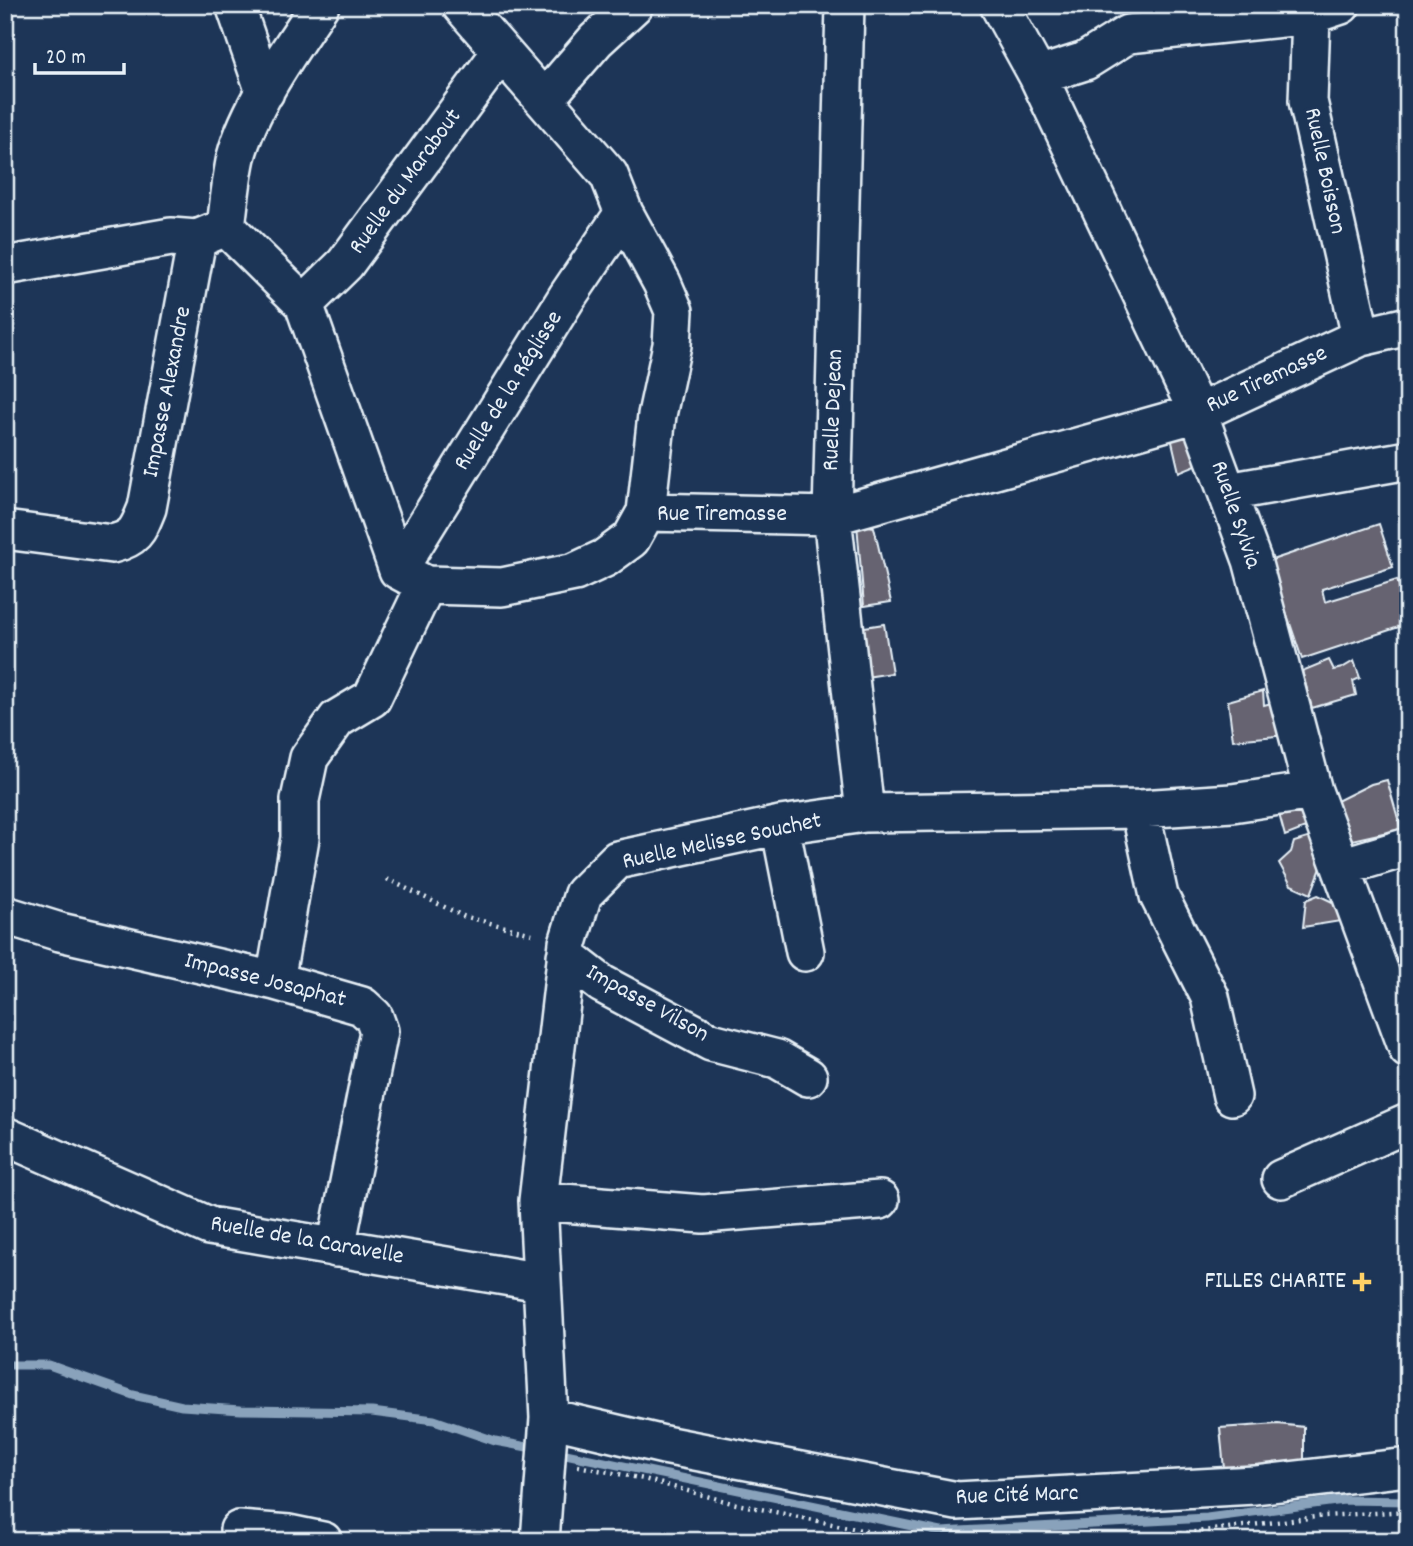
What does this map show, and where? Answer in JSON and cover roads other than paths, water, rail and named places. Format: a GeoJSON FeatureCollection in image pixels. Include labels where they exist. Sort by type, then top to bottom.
{"type":"FeatureCollection","features":[{"type":"Feature","properties":{"kind":"street"},"geometry":{"type":"LineString","coordinates":[[235,5],[265,92]]}},
{"type":"Feature","properties":{"kind":"street","name":"Impasse Alexandre"},"geometry":{"type":"LineString","coordinates":[[5,530],[112,544],[128,540],[139,529],[147,508],[198,234],[265,92],[320,5]]}},
{"type":"Feature","properties":{"kind":"street"},"geometry":{"type":"LineString","coordinates":[[461,5],[609,175],[624,214],[662,283],[674,311],[672,345],[657,415],[646,512]]}},
{"type":"Feature","properties":{"kind":"street"},"geometry":{"type":"LineString","coordinates":[[545,99],[596,40],[634,5]]}},
{"type":"Feature","properties":{"kind":"street","name":"Ruelle Dejean"},"geometry":{"type":"LineString","coordinates":[[845,5],[832,516],[865,813]]}},
{"type":"Feature","properties":{"kind":"street","name":"Ruelle Sylvia"},"geometry":{"type":"LineString","coordinates":[[999,5],[1038,76],[1198,413],[1252,560],[1313,791],[1406,1042]]}},
{"type":"Feature","properties":{"kind":"street"},"geometry":{"type":"LineString","coordinates":[[1038,76],[1085,61],[1128,34],[1319,8]]}},
{"type":"Feature","properties":{"kind":"street","name":"Ruelle Boisson"},"geometry":{"type":"LineString","coordinates":[[1319,8],[1308,101],[1361,337]]}},
{"type":"Feature","properties":{"kind":"street","name":"Ruelle du Marabout"},"geometry":{"type":"LineString","coordinates":[[304,304],[345,264],[500,52]]}},
{"type":"Feature","properties":{"kind":"street","name":"Ruelle de la Réglisse"},"geometry":{"type":"LineString","coordinates":[[275,981],[300,838],[299,800],[309,758],[337,719],[372,698],[393,659],[412,578],[567,297],[624,214]]}},
{"type":"Feature","properties":{"kind":"street"},"geometry":{"type":"LineString","coordinates":[[5,266],[198,234],[304,304],[412,578]]}},
{"type":"Feature","properties":{"kind":"street","name":"Rue Tiremasse"},"geometry":{"type":"LineString","coordinates":[[412,578],[502,587],[575,572],[605,558],[631,539],[646,512],[832,516],[1198,413],[1361,337],[1408,326]]}},
{"type":"Feature","properties":{"kind":"street"},"geometry":{"type":"LineString","coordinates":[[1228,492],[1408,460]]}},
{"type":"Feature","properties":{"kind":"street","name":"Ruelle Melisse Souchet"},"geometry":{"type":"LineString","coordinates":[[540,1541],[547,1438],[538,1202],[567,950],[583,894],[617,860],[780,825],[865,813],[1140,809],[1232,803],[1313,791]]}},
{"type":"Feature","properties":{"kind":"street"},"geometry":{"type":"LineString","coordinates":[[1140,809],[1159,896],[1210,997],[1232,1096]]}},
{"type":"Feature","properties":{"kind":"street"},"geometry":{"type":"LineString","coordinates":[[780,825],[805,952]]}},
{"type":"Feature","properties":{"kind":"street"},"geometry":{"type":"LineString","coordinates":[[1341,867],[1408,847]]}},
{"type":"Feature","properties":{"kind":"street","name":"Impasse Josaphat"},"geometry":{"type":"LineString","coordinates":[[5,915],[60,932],[275,981],[362,1006],[373,1017],[379,1031],[336,1248]]}},
{"type":"Feature","properties":{"kind":"street","name":"Impasse Vilson"},"geometry":{"type":"LineString","coordinates":[[567,950],[602,984],[710,1042],[777,1059],[808,1077]]}},
{"type":"Feature","properties":{"kind":"street"},"geometry":{"type":"LineString","coordinates":[[1281,1179],[1408,1123]]}},
{"type":"Feature","properties":{"kind":"street","name":"Ruelle de la Caravelle"},"geometry":{"type":"LineString","coordinates":[[5,1136],[209,1226],[541,1282]]}},
{"type":"Feature","properties":{"kind":"street"},"geometry":{"type":"LineString","coordinates":[[538,1202],[703,1214],[880,1200]]}},
{"type":"Feature","properties":{"kind":"street","name":"Rue Cité Marc"},"geometry":{"type":"LineString","coordinates":[[547,1438],[664,1445],[957,1501],[1255,1485],[1408,1467]]}},
{"type":"Feature","properties":{"kind":"street"},"geometry":{"type":"LineString","coordinates":[[239,1530],[289,1534],[323,1541]]}},
{"type":"Feature","properties":{"kind":"waterway"},"geometry":{"type":"LineString","coordinates":[[5,1365],[49,1365],[133,1395],[182,1406],[241,1410],[372,1412],[434,1420],[495,1441],[538,1449]]}},
{"type":"Feature","properties":{"kind":"waterway"},"geometry":{"type":"LineString","coordinates":[[556,1452],[941,1532],[1207,1518],[1344,1500],[1408,1501]]}},
{"type":"Feature","properties":{"kind":"place","name":"FILLES CHARITE"},"geometry":{"type":"Point","coordinates":[1362,1282]}}]}
